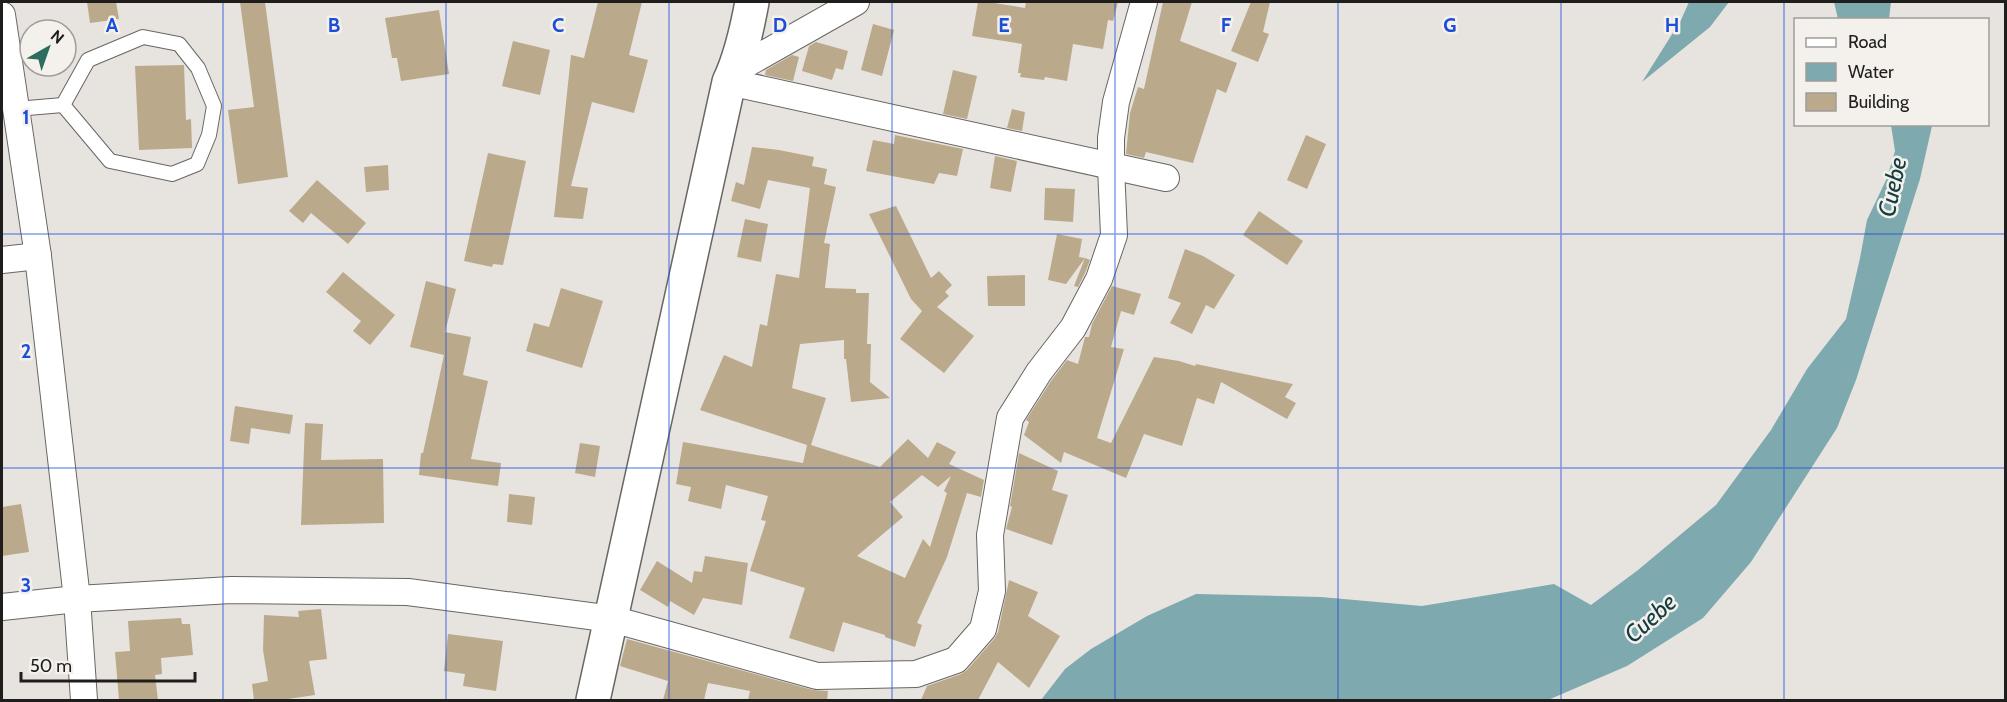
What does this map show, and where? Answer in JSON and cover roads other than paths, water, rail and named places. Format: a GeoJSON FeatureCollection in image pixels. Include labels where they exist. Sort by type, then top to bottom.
{"type":"FeatureCollection","features":[{"type":"Feature","properties":{"kind":"main road"},"geometry":{"type":"LineString","coordinates":[[593,700],[732,77],[747,31],[753,2]]}},
{"type":"Feature","properties":{"kind":"street"},"geometry":{"type":"LineString","coordinates":[[732,77],[856,2]]}},
{"type":"Feature","properties":{"kind":"street"},"geometry":{"type":"LineString","coordinates":[[2,607],[77,599],[231,590],[408,592],[612,619],[817,676],[916,674],[956,660],[983,629],[992,591],[990,536],[1010,418],[1039,372],[1073,328],[1099,279],[1114,235],[1111,138],[1116,102],[1144,2]]}},
{"type":"Feature","properties":{"kind":"street"},"geometry":{"type":"LineString","coordinates":[[2,15],[38,256],[77,599],[84,700]]}},
{"type":"Feature","properties":{"kind":"street"},"geometry":{"type":"LineString","coordinates":[[732,77],[1166,178]]}},
{"type":"Feature","properties":{"kind":"street"},"geometry":{"type":"LineString","coordinates":[[2,260],[38,256]]}},
{"type":"Feature","properties":{"kind":"lane"},"geometry":{"type":"LineString","coordinates":[[144,37],[179,44],[198,68],[214,106],[209,135],[197,164],[172,174],[110,161],[63,105],[88,60],[144,37]]}},
{"type":"Feature","properties":{"kind":"lane"},"geometry":{"type":"LineString","coordinates":[[16,109],[63,105]]}},
{"type":"Feature","properties":{"kind":"water"},"geometry":{"type":"Polygon","coordinates":[[[1689,2],[1729,2],[1710,27],[1642,82],[1681,20],[1689,2]]]}},
{"type":"Feature","properties":{"kind":"water"},"geometry":{"type":"Polygon","coordinates":[[[1834,2],[1891,2],[1889,18],[1838,18],[1834,2]]]}},
{"type":"Feature","properties":{"kind":"water","name":"Cuebe"},"geometry":{"type":"Polygon","coordinates":[[[1891,126],[1932,126],[1920,179],[1856,380],[1837,428],[1751,562],[1703,618],[1627,666],[1548,700],[1041,700],[1065,669],[1091,649],[1147,616],[1196,594],[1321,597],[1422,606],[1554,584],[1591,605],[1638,570],[1716,505],[1771,430],[1807,369],[1846,319],[1867,220],[1887,178],[1895,151],[1891,126]]]}}]}
